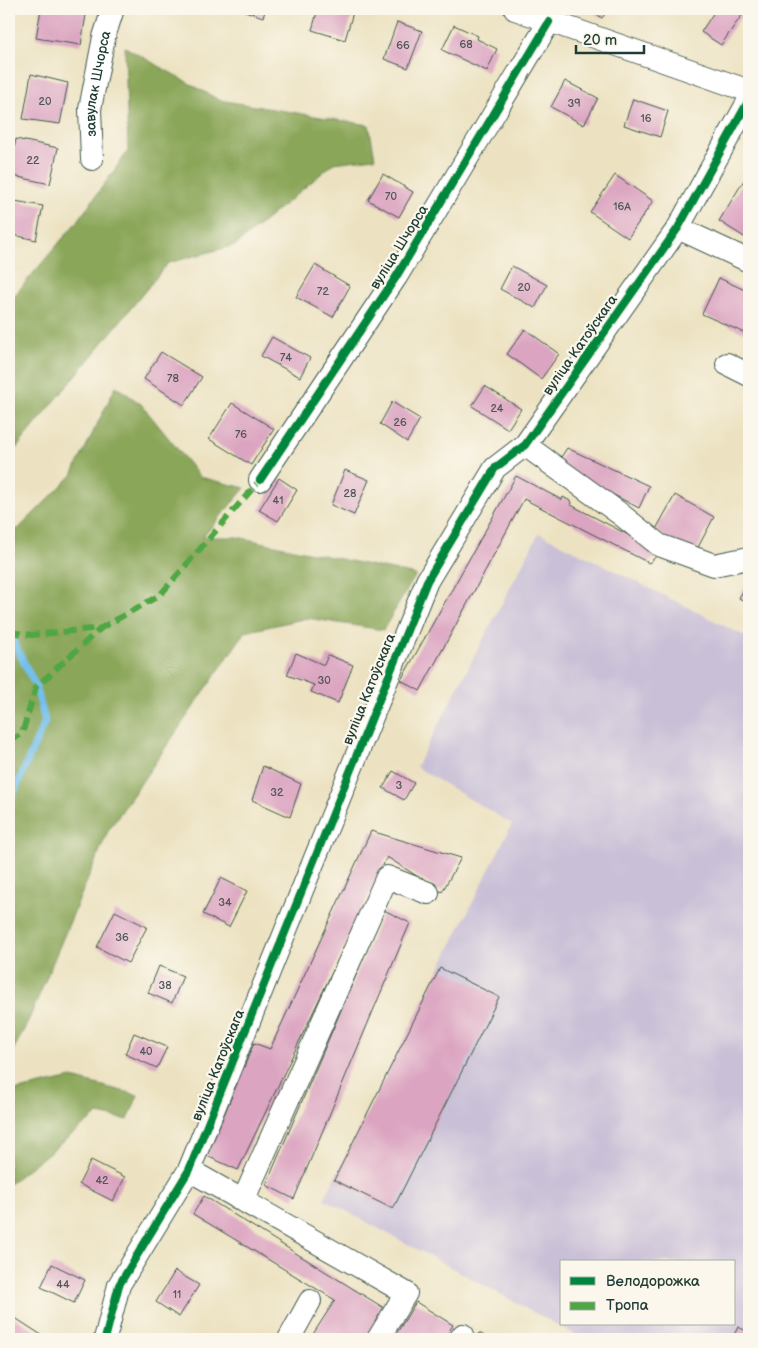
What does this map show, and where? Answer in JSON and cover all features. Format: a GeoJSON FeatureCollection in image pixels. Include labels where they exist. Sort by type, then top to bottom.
{"type":"FeatureCollection","features":[{"type":"Feature","properties":{"kind":"street","name":"завулак Шчорса"},"geometry":{"type":"LineString","coordinates":[[92,159],[90,109],[104,37],[113,9]]}},
{"type":"Feature","properties":{"kind":"street"},"geometry":{"type":"LineString","coordinates":[[515,9],[749,91]]}},
{"type":"Feature","properties":{"kind":"street","name":"вуліца Шчорса"},"geometry":{"type":"LineString","coordinates":[[260,480],[396,277],[550,22]]}},
{"type":"Feature","properties":{"kind":"street","name":"вуліца Катоўскага"},"geometry":{"type":"LineString","coordinates":[[105,1339],[119,1285],[188,1170],[427,581],[495,468],[525,445],[678,228],[749,100]]}},
{"type":"Feature","properties":{"kind":"street"},"geometry":{"type":"LineString","coordinates":[[678,228],[749,261]]}},
{"type":"Feature","properties":{"kind":"street"},"geometry":{"type":"LineString","coordinates":[[727,364],[749,375]]}},
{"type":"Feature","properties":{"kind":"street"},"geometry":{"type":"LineString","coordinates":[[525,445],[619,513],[659,545],[714,565],[749,558]]}},
{"type":"Feature","properties":{"kind":"street"},"geometry":{"type":"LineString","coordinates":[[243,1201],[387,877],[428,893]]}},
{"type":"Feature","properties":{"kind":"street"},"geometry":{"type":"LineString","coordinates":[[188,1170],[406,1293],[378,1339]]}},
{"type":"Feature","properties":{"kind":"street"},"geometry":{"type":"LineString","coordinates":[[288,1339],[310,1302]]}},
{"type":"Feature","properties":{"kind":"shaded area"},"geometry":{"type":"Polygon","coordinates":[[[539,533],[749,638],[749,1339],[583,1339],[324,1199],[512,824],[416,767],[539,533]]]}},
{"type":"Feature","properties":{"kind":"green space"},"geometry":{"type":"Polygon","coordinates":[[[125,47],[219,100],[369,125],[375,158],[334,163],[236,245],[168,263],[9,457],[9,302],[80,218],[128,151],[125,47]]]}},
{"type":"Feature","properties":{"kind":"green space"},"geometry":{"type":"Polygon","coordinates":[[[116,386],[141,404],[200,477],[245,488],[203,537],[237,537],[416,575],[383,630],[307,618],[245,632],[108,831],[27,1024],[9,1058],[9,523],[17,530],[72,475],[116,386]]]}},
{"type":"Feature","properties":{"kind":"green space"},"geometry":{"type":"Polygon","coordinates":[[[72,1078],[138,1095],[128,1120],[98,1114],[9,1184],[9,1092],[72,1078]]]}},
{"type":"Feature","properties":{"kind":"building"},"geometry":{"type":"Polygon","coordinates":[[[41,9],[87,9],[81,45],[36,38],[41,9]]]}},
{"type":"Feature","properties":{"kind":"building"},"geometry":{"type":"Polygon","coordinates":[[[239,9],[266,9],[263,17],[239,9]]]}},
{"type":"Feature","properties":{"kind":"building"},"geometry":{"type":"Polygon","coordinates":[[[318,9],[354,9],[345,40],[312,30],[318,9]]]}},
{"type":"Feature","properties":{"kind":"building"},"geometry":{"type":"Polygon","coordinates":[[[588,9],[609,9],[602,18],[588,9]]]}},
{"type":"Feature","properties":{"kind":"building"},"geometry":{"type":"Polygon","coordinates":[[[716,9],[746,9],[721,45],[701,32],[716,9]]]}},
{"type":"Feature","properties":{"kind":"building"},"geometry":{"type":"Polygon","coordinates":[[[397,22],[422,31],[408,68],[384,59],[397,22]]]}},
{"type":"Feature","properties":{"kind":"building"},"geometry":{"type":"Polygon","coordinates":[[[454,25],[478,36],[477,39],[497,49],[487,71],[442,50],[454,25]]]}},
{"type":"Feature","properties":{"kind":"building"},"geometry":{"type":"Polygon","coordinates":[[[31,74],[68,83],[60,124],[23,119],[31,74]]]}},
{"type":"Feature","properties":{"kind":"building"},"geometry":{"type":"Polygon","coordinates":[[[565,81],[598,98],[584,125],[551,107],[565,81]]]}},
{"type":"Feature","properties":{"kind":"building"},"geometry":{"type":"Polygon","coordinates":[[[633,99],[668,111],[660,137],[624,125],[633,99]]]}},
{"type":"Feature","properties":{"kind":"building"},"geometry":{"type":"Polygon","coordinates":[[[16,139],[58,148],[50,184],[9,175],[16,139]]]}},
{"type":"Feature","properties":{"kind":"building"},"geometry":{"type":"Polygon","coordinates":[[[749,172],[749,240],[719,221],[749,172]]]}},
{"type":"Feature","properties":{"kind":"building"},"geometry":{"type":"Polygon","coordinates":[[[383,174],[413,192],[399,217],[368,200],[383,174]]]}},
{"type":"Feature","properties":{"kind":"building"},"geometry":{"type":"Polygon","coordinates":[[[615,175],[653,201],[628,238],[590,212],[615,175]]]}},
{"type":"Feature","properties":{"kind":"building"},"geometry":{"type":"Polygon","coordinates":[[[9,200],[43,206],[36,240],[9,234],[9,200]]]}},
{"type":"Feature","properties":{"kind":"building"},"geometry":{"type":"Polygon","coordinates":[[[315,265],[350,286],[333,317],[296,297],[315,265]]]}},
{"type":"Feature","properties":{"kind":"building"},"geometry":{"type":"Polygon","coordinates":[[[512,266],[547,285],[535,308],[500,289],[512,266]]]}},
{"type":"Feature","properties":{"kind":"building"},"geometry":{"type":"Polygon","coordinates":[[[719,278],[749,292],[749,335],[702,314],[719,278]]]}},
{"type":"Feature","properties":{"kind":"building"},"geometry":{"type":"Polygon","coordinates":[[[525,329],[559,354],[541,379],[507,354],[525,329]]]}},
{"type":"Feature","properties":{"kind":"building"},"geometry":{"type":"Polygon","coordinates":[[[272,337],[310,358],[300,377],[261,356],[272,337]]]}},
{"type":"Feature","properties":{"kind":"building"},"geometry":{"type":"Polygon","coordinates":[[[161,352],[202,377],[184,405],[144,379],[161,352]]]}},
{"type":"Feature","properties":{"kind":"building"},"geometry":{"type":"Polygon","coordinates":[[[485,386],[521,409],[508,429],[472,406],[485,386]]]}},
{"type":"Feature","properties":{"kind":"building"},"geometry":{"type":"Polygon","coordinates":[[[392,402],[420,419],[407,442],[380,424],[392,402]]]}},
{"type":"Feature","properties":{"kind":"building"},"geometry":{"type":"Polygon","coordinates":[[[232,403],[274,429],[251,465],[209,439],[232,403]]]}},
{"type":"Feature","properties":{"kind":"building"},"geometry":{"type":"Polygon","coordinates":[[[567,448],[649,486],[639,508],[556,465],[567,448]]]}},
{"type":"Feature","properties":{"kind":"building"},"geometry":{"type":"Polygon","coordinates":[[[345,470],[369,480],[354,515],[331,505],[345,470]]]}},
{"type":"Feature","properties":{"kind":"building"},"geometry":{"type":"Polygon","coordinates":[[[516,476],[562,500],[563,497],[572,502],[571,505],[661,552],[649,563],[524,499],[420,691],[401,680],[516,476]]]}},
{"type":"Feature","properties":{"kind":"building"},"geometry":{"type":"Polygon","coordinates":[[[279,478],[297,490],[278,521],[259,510],[279,478]]]}},
{"type":"Feature","properties":{"kind":"building"},"geometry":{"type":"Polygon","coordinates":[[[675,495],[714,517],[695,553],[655,531],[675,495]]]}},
{"type":"Feature","properties":{"kind":"building"},"geometry":{"type":"Polygon","coordinates":[[[749,580],[749,604],[739,598],[749,580]]]}},
{"type":"Feature","properties":{"kind":"building"},"geometry":{"type":"Polygon","coordinates":[[[296,653],[324,665],[328,655],[353,665],[338,703],[311,692],[314,685],[287,675],[296,653]]]}},
{"type":"Feature","properties":{"kind":"building"},"geometry":{"type":"Polygon","coordinates":[[[263,766],[301,784],[290,817],[252,800],[263,766]]]}},
{"type":"Feature","properties":{"kind":"building"},"geometry":{"type":"Polygon","coordinates":[[[393,771],[414,783],[404,800],[383,788],[393,771]]]}},
{"type":"Feature","properties":{"kind":"building"},"geometry":{"type":"Polygon","coordinates":[[[371,831],[461,858],[442,892],[387,857],[238,1170],[207,1156],[254,1043],[270,1049],[371,831]]]}},
{"type":"Feature","properties":{"kind":"building"},"geometry":{"type":"Polygon","coordinates":[[[221,878],[247,891],[229,927],[203,914],[221,878]]]}},
{"type":"Feature","properties":{"kind":"building"},"geometry":{"type":"Polygon","coordinates":[[[384,910],[410,923],[294,1199],[266,1185],[384,910]]]}},
{"type":"Feature","properties":{"kind":"building"},"geometry":{"type":"Polygon","coordinates":[[[115,911],[147,927],[128,963],[97,947],[115,911]]]}},
{"type":"Feature","properties":{"kind":"building"},"geometry":{"type":"Polygon","coordinates":[[[159,966],[183,976],[172,1003],[148,993],[159,966]]]}},
{"type":"Feature","properties":{"kind":"building"},"geometry":{"type":"Polygon","coordinates":[[[440,968],[499,997],[393,1209],[334,1180],[440,968]]]}},
{"type":"Feature","properties":{"kind":"building"},"geometry":{"type":"Polygon","coordinates":[[[134,1033],[167,1047],[157,1068],[125,1054],[134,1033]]]}},
{"type":"Feature","properties":{"kind":"building"},"geometry":{"type":"Polygon","coordinates":[[[91,1160],[125,1177],[113,1201],[79,1184],[91,1160]]]}},
{"type":"Feature","properties":{"kind":"building"},"geometry":{"type":"Polygon","coordinates":[[[204,1196],[384,1308],[365,1339],[310,1339],[335,1300],[193,1214],[204,1196]]]}},
{"type":"Feature","properties":{"kind":"building"},"geometry":{"type":"Polygon","coordinates":[[[52,1264],[85,1280],[74,1303],[41,1287],[52,1264]]]}},
{"type":"Feature","properties":{"kind":"building"},"geometry":{"type":"Polygon","coordinates":[[[175,1271],[199,1285],[179,1317],[156,1302],[175,1271]]]}},
{"type":"Feature","properties":{"kind":"building"},"geometry":{"type":"Polygon","coordinates":[[[416,1302],[453,1325],[444,1339],[393,1339],[416,1302]]]}},
{"type":"Feature","properties":{"kind":"building"},"geometry":{"type":"Polygon","coordinates":[[[9,1314],[43,1336],[41,1339],[9,1339],[9,1314]]]}},
{"type":"Feature","properties":{"kind":"building"},"geometry":{"type":"Polygon","coordinates":[[[738,1327],[749,1332],[749,1339],[732,1339],[738,1327]]]}},
{"type":"Feature","properties":{"kind":"building"},"geometry":{"type":"Polygon","coordinates":[[[479,1333],[490,1339],[475,1339],[479,1333]]]}},
{"type":"Feature","properties":{"kind":"waterway"},"geometry":{"type":"LineString","coordinates":[[9,632],[36,687],[45,721],[12,797],[9,799]]}},
{"type":"Feature","properties":{"kind":"marked path"},"geometry":{"type":"LineString","coordinates":[[9,632],[32,635],[101,628],[160,595],[260,480]]}},
{"type":"Feature","properties":{"kind":"marked path"},"geometry":{"type":"LineString","coordinates":[[9,741],[22,734],[36,687],[101,628]]}},
{"type":"Feature","properties":{"kind":"cycle path"},"geometry":{"type":"LineString","coordinates":[[260,480],[396,277],[549,22]]}},
{"type":"Feature","properties":{"kind":"cycle path"},"geometry":{"type":"LineString","coordinates":[[105,1339],[119,1285],[189,1170],[427,581],[495,468],[525,445],[678,228],[749,100]]}}]}
